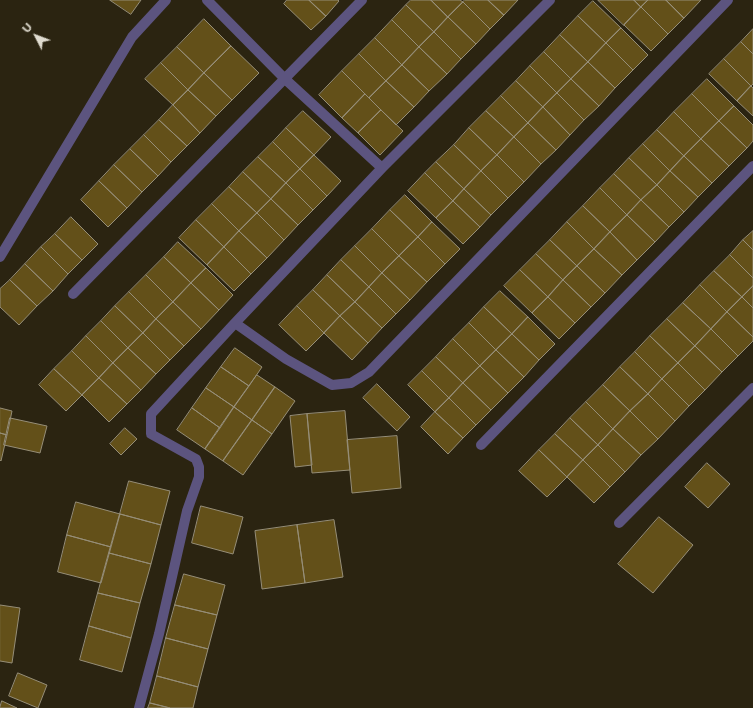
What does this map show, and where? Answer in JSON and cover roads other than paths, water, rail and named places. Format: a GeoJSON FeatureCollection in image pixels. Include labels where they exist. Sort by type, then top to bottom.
{"type":"FeatureCollection","features":[{"type":"Feature","properties":{"kind":"street"},"geometry":{"type":"LineString","coordinates":[[0,257],[132,37],[166,0]]}},
{"type":"Feature","properties":{"kind":"street"},"geometry":{"type":"LineString","coordinates":[[208,0],[284,78],[382,168]]}},
{"type":"Feature","properties":{"kind":"street"},"geometry":{"type":"LineString","coordinates":[[73,294],[362,0]]}},
{"type":"Feature","properties":{"kind":"street"},"geometry":{"type":"LineString","coordinates":[[138,708],[159,634],[187,511],[199,477],[199,467],[196,459],[151,434],[151,414],[382,168],[550,0]]}},
{"type":"Feature","properties":{"kind":"street"},"geometry":{"type":"LineString","coordinates":[[235,323],[286,359],[332,385],[351,383],[369,372],[728,0]]}},
{"type":"Feature","properties":{"kind":"street"},"geometry":{"type":"LineString","coordinates":[[481,445],[753,166]]}},
{"type":"Feature","properties":{"kind":"street"},"geometry":{"type":"LineString","coordinates":[[619,523],[753,388]]}}]}
